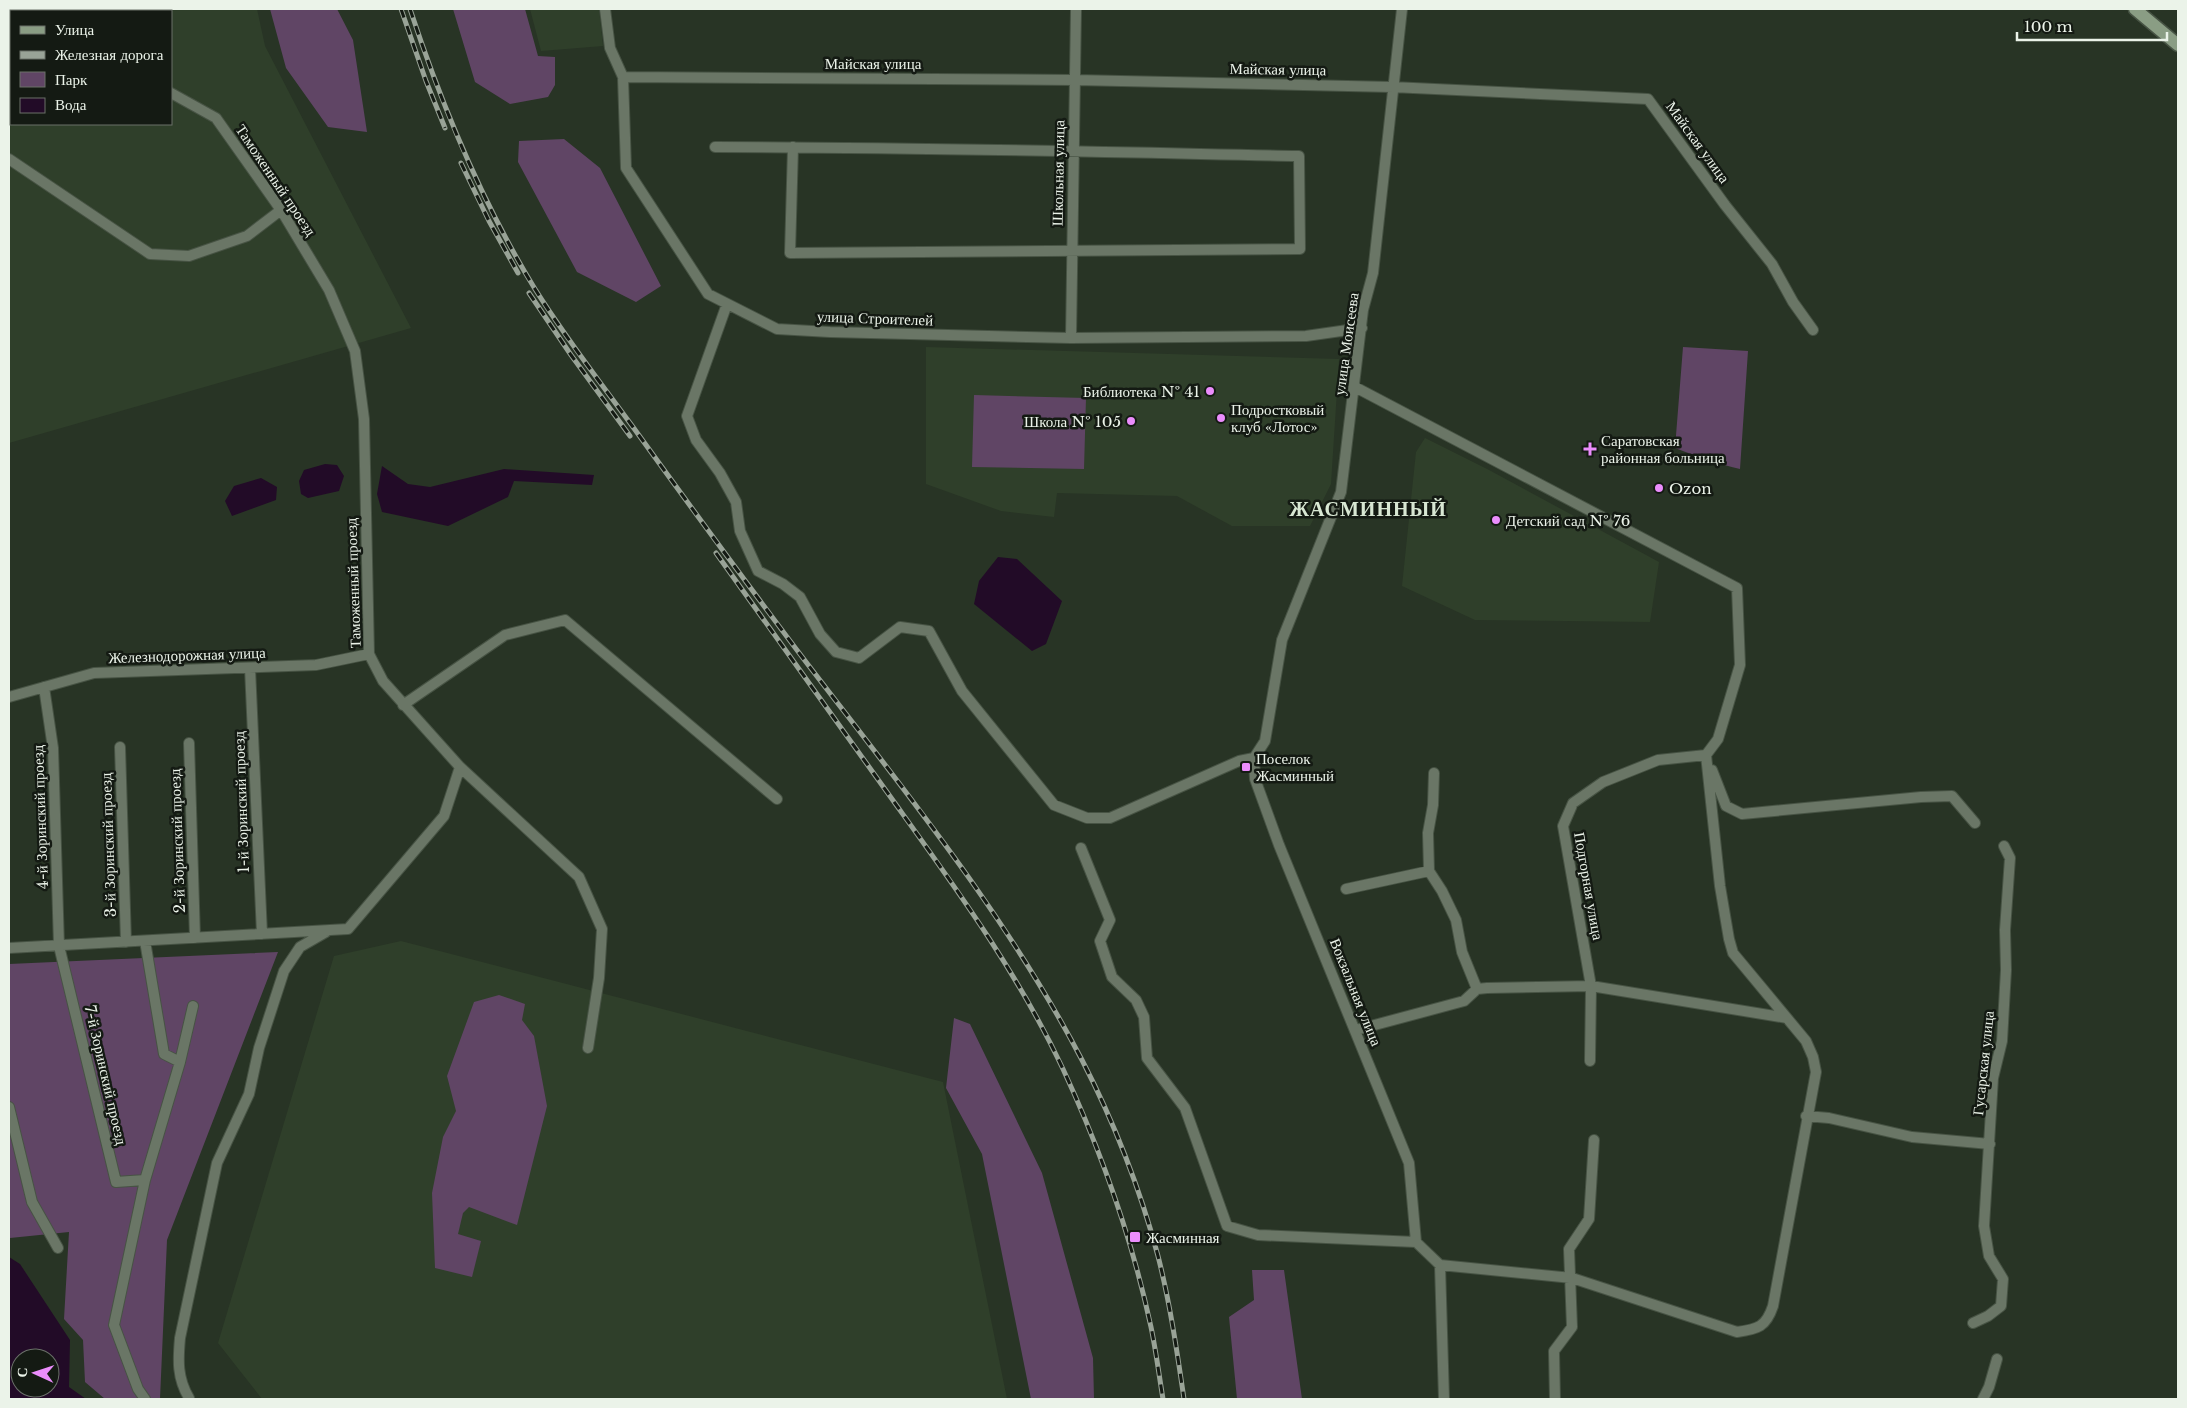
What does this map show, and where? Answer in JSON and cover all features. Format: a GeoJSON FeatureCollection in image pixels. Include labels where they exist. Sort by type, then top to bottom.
{"type":"FeatureCollection","features":[{"type":"Feature","properties":{"kind":"main road"},"geometry":{"type":"LineString","coordinates":[[2135,9],[2178,45]]}},
{"type":"Feature","properties":{"kind":"street","name":"улица Строителей"},"geometry":{"type":"LineString","coordinates":[[605,9],[610,48],[623,77],[626,168],[708,294],[777,329],[1071,338],[1306,336],[1362,328]]}},
{"type":"Feature","properties":{"kind":"street","name":"Школьная улица"},"geometry":{"type":"LineString","coordinates":[[1071,338],[1076,9]]}},
{"type":"Feature","properties":{"kind":"street","name":"улица Моисеева"},"geometry":{"type":"LineString","coordinates":[[1254,758],[1266,741],[1282,640],[1341,492],[1364,310],[1373,273],[1402,9]]}},
{"type":"Feature","properties":{"kind":"street","name":"Майская улица"},"geometry":{"type":"LineString","coordinates":[[623,77],[1074,80],[1392,87],[1648,99],[1725,204],[1772,264],[1793,302],[1813,330]]}},
{"type":"Feature","properties":{"kind":"street","name":"Таможенный проезд"},"geometry":{"type":"LineString","coordinates":[[172,94],[216,118],[281,210],[330,290],[355,351],[364,419],[369,654],[383,681],[460,767],[579,877],[602,929],[600,978],[588,1048]]}},
{"type":"Feature","properties":{"kind":"street"},"geometry":{"type":"LineString","coordinates":[[715,147],[794,147],[1074,151],[1299,156],[1300,249],[790,253],[794,147]]}},
{"type":"Feature","properties":{"kind":"street"},"geometry":{"type":"LineString","coordinates":[[9,159],[150,254],[189,256],[247,236],[281,210]]}},
{"type":"Feature","properties":{"kind":"street"},"geometry":{"type":"LineString","coordinates":[[727,304],[687,416],[696,440],[720,473],[736,502],[740,531],[758,571],[783,584],[800,597],[820,634],[836,652],[859,658],[900,627],[929,631],[962,691],[1054,806],[1087,818],[1110,818],[1239,761],[1254,758]]}},
{"type":"Feature","properties":{"kind":"street"},"geometry":{"type":"LineString","coordinates":[[1081,848],[1110,920],[1100,941],[1112,977],[1136,1000],[1144,1017],[1147,1058],[1185,1108],[1227,1226],[1258,1235],[1416,1242],[1440,1265],[1572,1278],[1737,1332],[1756,1330],[1769,1318],[1806,1116],[1816,1072],[1813,1057],[1806,1041],[1733,953],[1720,886],[1706,755],[1718,739],[1740,665],[1738,588],[1355,388]]}},
{"type":"Feature","properties":{"kind":"street"},"geometry":{"type":"LineString","coordinates":[[403,704],[505,635],[565,620],[777,799]]}},
{"type":"Feature","properties":{"kind":"street","name":"Железнодорожная улица"},"geometry":{"type":"LineString","coordinates":[[9,697],[94,674],[316,665],[369,654]]}},
{"type":"Feature","properties":{"kind":"street","name":"1-й Зоринский проезд"},"geometry":{"type":"LineString","coordinates":[[250,668],[262,934]]}},
{"type":"Feature","properties":{"kind":"street","name":"4-й Зоринский проезд"},"geometry":{"type":"LineString","coordinates":[[44,687],[54,748],[59,946]]}},
{"type":"Feature","properties":{"kind":"street","name":"2-й Зоринский проезд"},"geometry":{"type":"LineString","coordinates":[[189,743],[195,938]]}},
{"type":"Feature","properties":{"kind":"street","name":"3-й Зоринский проезд"},"geometry":{"type":"LineString","coordinates":[[120,748],[126,942]]}},
{"type":"Feature","properties":{"kind":"street"},"geometry":{"type":"LineString","coordinates":[[1706,755],[1726,806],[1742,814],[1921,796],[1952,796],[1975,824]]}},
{"type":"Feature","properties":{"kind":"street","name":"Подгорная улица"},"geometry":{"type":"LineString","coordinates":[[1590,1061],[1591,986],[1563,826],[1574,803],[1603,782],[1658,760],[1706,755]]}},
{"type":"Feature","properties":{"kind":"street","name":"Вокзальная улица"},"geometry":{"type":"LineString","coordinates":[[1254,758],[1255,779],[1279,845],[1409,1164],[1416,1242]]}},
{"type":"Feature","properties":{"kind":"street"},"geometry":{"type":"LineString","coordinates":[[9,948],[348,929],[444,816],[460,767]]}},
{"type":"Feature","properties":{"kind":"street"},"geometry":{"type":"LineString","coordinates":[[1434,773],[1433,805],[1428,834],[1430,871],[1456,920],[1462,952],[1477,989]]}},
{"type":"Feature","properties":{"kind":"street","name":"Гусарская улица"},"geometry":{"type":"LineString","coordinates":[[1973,1324],[2001,1306],[2002,1279],[1989,1256],[1984,1226],[1993,1078],[2002,1041],[2006,970],[2005,930],[2010,858],[2004,846]]}},
{"type":"Feature","properties":{"kind":"street"},"geometry":{"type":"LineString","coordinates":[[1346,889],[1430,871]]}},
{"type":"Feature","properties":{"kind":"street"},"geometry":{"type":"LineString","coordinates":[[189,1398],[183,1388],[177,1365],[180,1338],[217,1163],[249,1094],[259,1048],[284,971],[300,947],[328,930]]}},
{"type":"Feature","properties":{"kind":"street"},"geometry":{"type":"LineString","coordinates":[[146,941],[164,1054],[180,1062]]}},
{"type":"Feature","properties":{"kind":"street","name":"7-й Зоринский проезд"},"geometry":{"type":"LineString","coordinates":[[59,946],[116,1182],[145,1180]]}},
{"type":"Feature","properties":{"kind":"street"},"geometry":{"type":"LineString","coordinates":[[1356,1030],[1464,1001],[1477,989],[1562,985],[1591,986],[1786,1018]]}},
{"type":"Feature","properties":{"kind":"street"},"geometry":{"type":"LineString","coordinates":[[145,1399],[138,1389],[114,1325],[145,1180],[180,1062],[193,1006]]}},
{"type":"Feature","properties":{"kind":"street"},"geometry":{"type":"LineString","coordinates":[[9,1107],[32,1202],[58,1248]]}},
{"type":"Feature","properties":{"kind":"street"},"geometry":{"type":"LineString","coordinates":[[1806,1116],[1830,1118],[1912,1138],[1990,1144]]}},
{"type":"Feature","properties":{"kind":"street"},"geometry":{"type":"LineString","coordinates":[[1556,1399],[1554,1351],[1572,1327],[1572,1278],[1569,1249],[1589,1219],[1594,1140]]}},
{"type":"Feature","properties":{"kind":"street"},"geometry":{"type":"LineString","coordinates":[[1440,1265],[1444,1399]]}},
{"type":"Feature","properties":{"kind":"street"},"geometry":{"type":"LineString","coordinates":[[1983,1399],[1989,1387],[1997,1358]]}},
{"type":"Feature","properties":{"kind":"shaded area"},"geometry":{"type":"Polygon","coordinates":[[[9,9],[257,9],[265,46],[411,328],[9,443],[9,9]]]}},
{"type":"Feature","properties":{"kind":"shaded area"},"geometry":{"type":"Polygon","coordinates":[[[530,9],[599,9],[603,46],[541,51],[530,9]]]}},
{"type":"Feature","properties":{"kind":"shaded area","name":"Школа № 105"},"geometry":{"type":"Polygon","coordinates":[[[926,347],[1339,359],[1331,484],[1310,526],[1232,526],[1177,496],[1057,493],[1054,517],[1001,511],[926,484],[926,347]]]}},
{"type":"Feature","properties":{"kind":"shaded area","name":"Детский сад № 76"},"geometry":{"type":"Polygon","coordinates":[[[1425,438],[1489,470],[1659,562],[1650,622],[1475,620],[1402,586],[1416,452],[1425,438]]]}},
{"type":"Feature","properties":{"kind":"shaded area"},"geometry":{"type":"Polygon","coordinates":[[[401,941],[943,1082],[1007,1399],[262,1399],[218,1343],[334,956],[401,941]]]}},
{"type":"Feature","properties":{"kind":"green space"},"geometry":{"type":"Polygon","coordinates":[[[270,9],[337,9],[353,40],[367,132],[328,127],[286,68],[270,9]]]}},
{"type":"Feature","properties":{"kind":"green space"},"geometry":{"type":"Polygon","coordinates":[[[453,9],[525,9],[538,56],[555,57],[555,85],[548,97],[510,104],[475,82],[453,9]]]}},
{"type":"Feature","properties":{"kind":"green space"},"geometry":{"type":"Polygon","coordinates":[[[564,139],[600,168],[661,286],[636,302],[577,272],[518,162],[519,141],[564,139]]]}},
{"type":"Feature","properties":{"kind":"green space"},"geometry":{"type":"Polygon","coordinates":[[[1683,347],[1748,351],[1740,469],[1675,448],[1683,347]]]}},
{"type":"Feature","properties":{"kind":"green space"},"geometry":{"type":"Polygon","coordinates":[[[974,395],[1086,398],[1084,469],[972,467],[974,395]]]}},
{"type":"Feature","properties":{"kind":"green space"},"geometry":{"type":"Polygon","coordinates":[[[278,952],[167,1240],[160,1399],[105,1399],[85,1382],[83,1340],[64,1319],[69,1232],[10,1238],[9,1236],[9,964],[278,952]]]}},
{"type":"Feature","properties":{"kind":"green space"},"geometry":{"type":"Polygon","coordinates":[[[499,995],[525,1004],[522,1020],[534,1036],[547,1106],[517,1225],[469,1207],[463,1213],[458,1234],[481,1241],[472,1277],[435,1268],[432,1193],[443,1137],[456,1111],[447,1076],[474,1002],[499,995]]]}},
{"type":"Feature","properties":{"kind":"green space"},"geometry":{"type":"Polygon","coordinates":[[[954,1018],[970,1024],[1042,1173],[1093,1358],[1094,1399],[1031,1399],[982,1154],[946,1088],[954,1018]]]}},
{"type":"Feature","properties":{"kind":"green space"},"geometry":{"type":"Polygon","coordinates":[[[1252,1270],[1284,1270],[1302,1399],[1237,1399],[1229,1317],[1254,1300],[1252,1270]]]}},
{"type":"Feature","properties":{"kind":"water"},"geometry":{"type":"Polygon","coordinates":[[[325,464],[337,465],[344,476],[339,491],[308,498],[301,494],[299,481],[304,470],[325,464]]]}},
{"type":"Feature","properties":{"kind":"water"},"geometry":{"type":"Polygon","coordinates":[[[382,466],[408,484],[430,487],[504,469],[594,475],[592,485],[514,481],[508,497],[448,526],[382,512],[377,494],[382,466]]]}},
{"type":"Feature","properties":{"kind":"water"},"geometry":{"type":"Polygon","coordinates":[[[261,478],[277,487],[276,500],[232,516],[225,501],[234,486],[261,478]]]}},
{"type":"Feature","properties":{"kind":"water"},"geometry":{"type":"Polygon","coordinates":[[[998,557],[1017,559],[1062,601],[1046,644],[1032,651],[974,604],[979,581],[998,557]]]}},
{"type":"Feature","properties":{"kind":"water"},"geometry":{"type":"Polygon","coordinates":[[[9,1257],[20,1264],[70,1340],[69,1387],[86,1399],[9,1399],[9,1257]]]}},
{"type":"Feature","properties":{"kind":"railway"},"geometry":{"type":"LineString","coordinates":[[401,9],[426,81],[445,128]]}},
{"type":"Feature","properties":{"kind":"railway"},"geometry":{"type":"LineString","coordinates":[[410,9],[435,81],[464,152],[497,222],[546,307],[740,574],[953,855],[1021,955],[1053,1007],[1105,1107],[1143,1206],[1166,1291],[1184,1399]]}},
{"type":"Feature","properties":{"kind":"railway"},"geometry":{"type":"LineString","coordinates":[[461,163],[489,221],[518,273]]}},
{"type":"Feature","properties":{"kind":"railway"},"geometry":{"type":"LineString","coordinates":[[529,293],[630,436]]}},
{"type":"Feature","properties":{"kind":"railway"},"geometry":{"type":"LineString","coordinates":[[716,553],[965,902],[1007,967],[1046,1034],[1077,1100],[1103,1163],[1125,1228],[1151,1327],[1163,1399]]}},
{"type":"Feature","properties":{"kind":"place","name":"Библиотека № 41"},"geometry":{"type":"Point","coordinates":[1210,391]}},
{"type":"Feature","properties":{"kind":"place","name":"Подростковый клуб «Лотос»"},"geometry":{"type":"Point","coordinates":[1221,418]}},
{"type":"Feature","properties":{"kind":"place","name":"Школа № 105"},"geometry":{"type":"Point","coordinates":[1131,421]}},
{"type":"Feature","properties":{"kind":"place","name":"Саратовская районная больница"},"geometry":{"type":"Point","coordinates":[1590,449]}},
{"type":"Feature","properties":{"kind":"place","name":"Ozon"},"geometry":{"type":"Point","coordinates":[1659,488]}},
{"type":"Feature","properties":{"kind":"place","name":"Детский сад № 76"},"geometry":{"type":"Point","coordinates":[1496,520]}},
{"type":"Feature","properties":{"kind":"place","name":"Поселок Жасминный"},"geometry":{"type":"Point","coordinates":[1246,767]}},
{"type":"Feature","properties":{"kind":"place","name":"Жасминная"},"geometry":{"type":"Point","coordinates":[1135,1237]}},
{"type":"Feature","properties":{"kind":"district","name":"ЖАСМИННЫЙ"},"geometry":{"type":"Point","coordinates":[1368,509]}}]}
